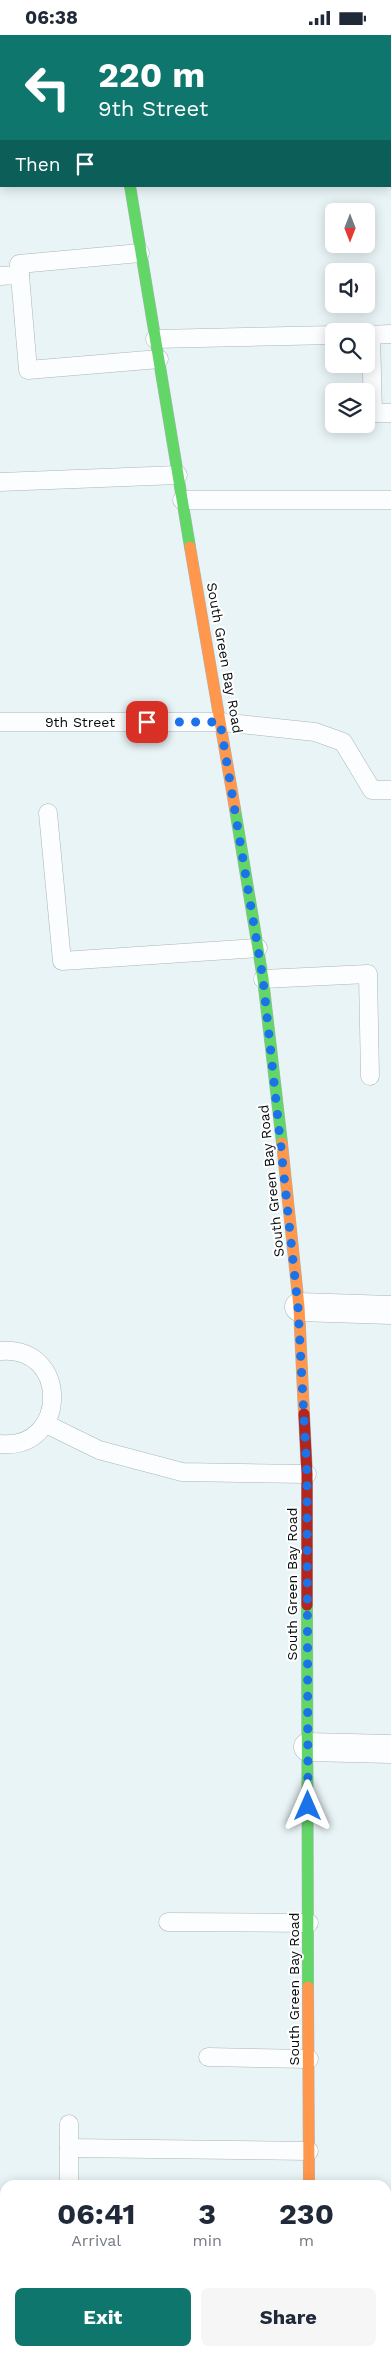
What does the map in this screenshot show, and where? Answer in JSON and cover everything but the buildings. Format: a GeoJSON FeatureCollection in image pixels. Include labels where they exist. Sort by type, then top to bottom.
{"type":"FeatureCollection","features":[{"type":"Feature","properties":{"kind":"main road","name":"South Green Bay Road"},"geometry":{"type":"LineString","coordinates":[[130,187],[263,979],[298,1307],[307,1474],[309,2180]]}},
{"type":"Feature","properties":{"kind":"street"},"geometry":{"type":"LineString","coordinates":[[298,1307],[391,1310]]}},
{"type":"Feature","properties":{"kind":"street"},"geometry":{"type":"LineString","coordinates":[[308,1747],[391,1749]]}},
{"type":"Feature","properties":{"kind":"lane"},"geometry":{"type":"LineString","coordinates":[[140,253],[18,264],[28,370],[158,359]]}},
{"type":"Feature","properties":{"kind":"lane"},"geometry":{"type":"LineString","coordinates":[[0,276],[20,275]]}},
{"type":"Feature","properties":{"kind":"lane"},"geometry":{"type":"LineString","coordinates":[[375,335],[391,334]]}},
{"type":"Feature","properties":{"kind":"lane"},"geometry":{"type":"LineString","coordinates":[[155,339],[325,335]]}},
{"type":"Feature","properties":{"kind":"lane"},"geometry":{"type":"LineString","coordinates":[[371,373],[373,413],[391,413]]}},
{"type":"Feature","properties":{"kind":"lane"},"geometry":{"type":"LineString","coordinates":[[0,482],[178,475]]}},
{"type":"Feature","properties":{"kind":"lane"},"geometry":{"type":"LineString","coordinates":[[182,501],[391,500]]}},
{"type":"Feature","properties":{"kind":"lane","name":"9th Street"},"geometry":{"type":"LineString","coordinates":[[0,722],[220,722],[314,732],[343,742],[372,790],[391,790]]}},
{"type":"Feature","properties":{"kind":"lane"},"geometry":{"type":"LineString","coordinates":[[48,813],[62,961],[258,948]]}},
{"type":"Feature","properties":{"kind":"lane"},"geometry":{"type":"LineString","coordinates":[[263,979],[368,974],[370,1076]]}},
{"type":"Feature","properties":{"kind":"lane"},"geometry":{"type":"LineString","coordinates":[[0,1351],[10,1350],[26,1354],[39,1363],[49,1377],[54,1393],[52,1409],[46,1424],[35,1435],[22,1442],[0,1444]]}},
{"type":"Feature","properties":{"kind":"lane"},"geometry":{"type":"LineString","coordinates":[[46,1424],[99,1450],[182,1472],[307,1474]]}},
{"type":"Feature","properties":{"kind":"lane"},"geometry":{"type":"LineString","coordinates":[[168,1922],[309,1923]]}},
{"type":"Feature","properties":{"kind":"lane"},"geometry":{"type":"LineString","coordinates":[[208,2057],[309,2059]]}},
{"type":"Feature","properties":{"kind":"lane"},"geometry":{"type":"LineString","coordinates":[[68,2180],[69,2123]]}},
{"type":"Feature","properties":{"kind":"lane"},"geometry":{"type":"LineString","coordinates":[[69,2149],[309,2151]]}},
{"type":"Feature","properties":{"kind":"traffic: fast"},"geometry":{"type":"LineString","coordinates":[[130,187],[190,547]]}},
{"type":"Feature","properties":{"kind":"traffic: fast"},"geometry":{"type":"LineString","coordinates":[[235,809],[263,979],[282,1143]]}},
{"type":"Feature","properties":{"kind":"traffic: fast"},"geometry":{"type":"LineString","coordinates":[[307,1605],[308,1987]]}},
{"type":"Feature","properties":{"kind":"traffic: slow"},"geometry":{"type":"LineString","coordinates":[[190,547],[235,809]]}},
{"type":"Feature","properties":{"kind":"traffic: slow"},"geometry":{"type":"LineString","coordinates":[[282,1143],[299,1307],[304,1414]]}},
{"type":"Feature","properties":{"kind":"traffic: slow"},"geometry":{"type":"LineString","coordinates":[[308,1987],[309,2180]]}},
{"type":"Feature","properties":{"kind":"traffic: jam"},"geometry":{"type":"LineString","coordinates":[[304,1414],[307,1474],[307,1605]]}},
{"type":"Feature","properties":{"kind":"route"},"geometry":{"type":"LineString","coordinates":[[147,722],[220,722],[263,979],[277,1089],[297,1288],[302,1367],[307,1474],[308,1806]]}}]}
